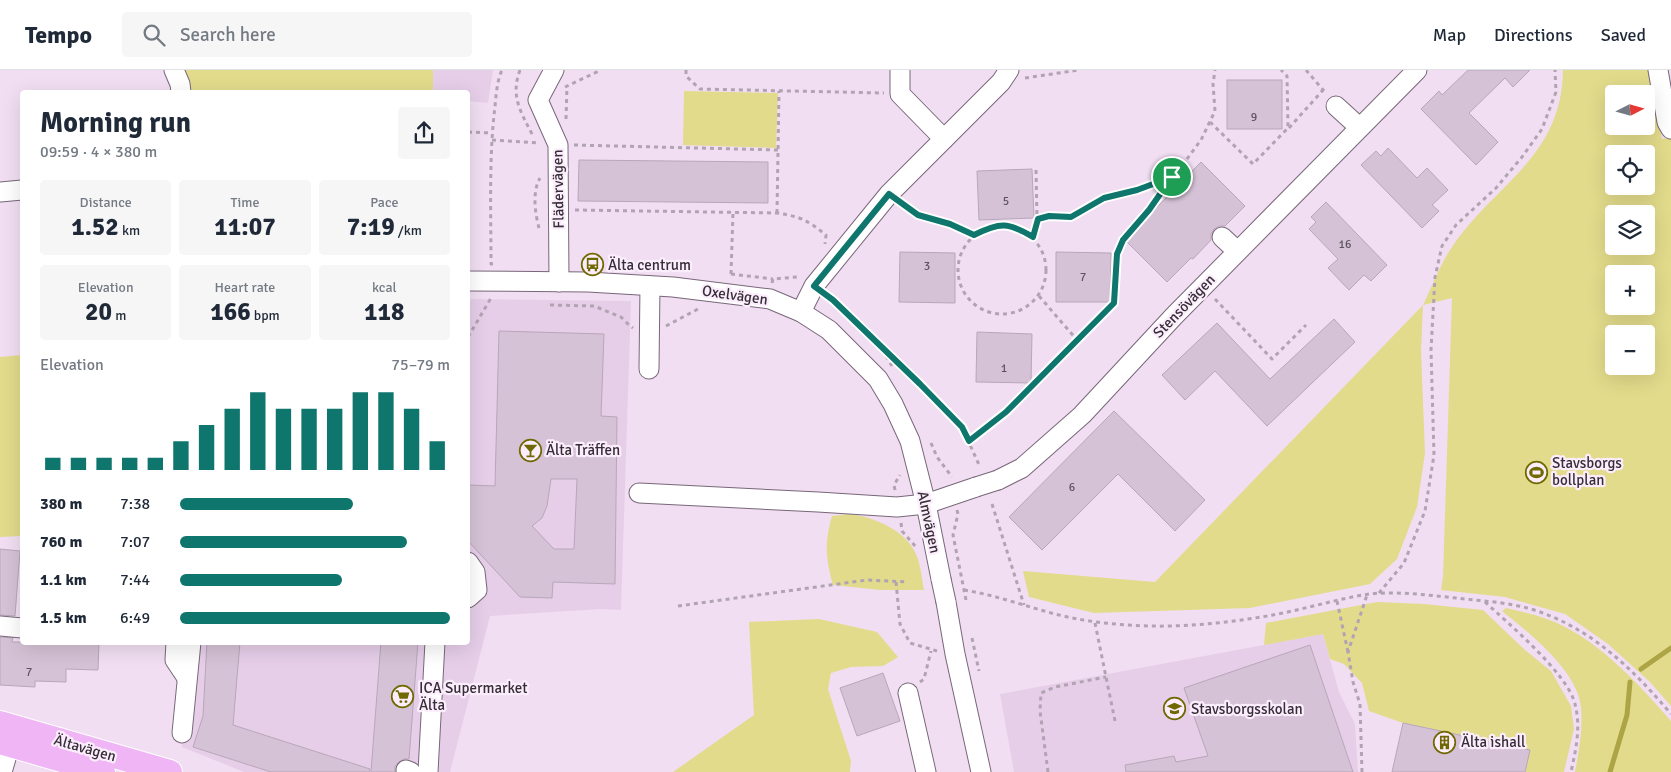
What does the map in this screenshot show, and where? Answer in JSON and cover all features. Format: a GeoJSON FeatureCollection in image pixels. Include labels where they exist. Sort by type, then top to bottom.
{"type":"FeatureCollection","features":[{"type":"Feature","properties":{"kind":"main road","name":"Ältavägen"},"geometry":{"type":"LineString","coordinates":[[6,734],[103,772]]}},
{"type":"Feature","properties":{"kind":"main road","name":"Ältavägen"},"geometry":{"type":"LineString","coordinates":[[6,734],[170,772]]}},
{"type":"Feature","properties":{"kind":"street"},"geometry":{"type":"LineString","coordinates":[[174,70],[180,84],[180,90]]}},
{"type":"Feature","properties":{"kind":"street"},"geometry":{"type":"LineString","coordinates":[[538,100],[554,70]]}},
{"type":"Feature","properties":{"kind":"street"},"geometry":{"type":"LineString","coordinates":[[900,70],[900,94],[944,139]]}},
{"type":"Feature","properties":{"kind":"street","name":"Stensövägen"},"geometry":{"type":"LineString","coordinates":[[639,493],[897,508],[926,504],[979,479],[998,480],[1022,468],[1082,415],[1203,286],[1417,70]]}},
{"type":"Feature","properties":{"kind":"street"},"geometry":{"type":"LineString","coordinates":[[1658,70],[1671,129]]}},
{"type":"Feature","properties":{"kind":"street"},"geometry":{"type":"LineString","coordinates":[[800,312],[814,286],[889,194],[1005,76]]}},
{"type":"Feature","properties":{"kind":"street","name":"Flädervägen"},"geometry":{"type":"LineString","coordinates":[[538,100],[562,145],[558,210],[559,282]]}},
{"type":"Feature","properties":{"kind":"street"},"geometry":{"type":"LineString","coordinates":[[1336,106],[1360,127]]}},
{"type":"Feature","properties":{"kind":"street"},"geometry":{"type":"LineString","coordinates":[[0,192],[20,190]]}},
{"type":"Feature","properties":{"kind":"street"},"geometry":{"type":"LineString","coordinates":[[1222,236],[1237,251]]}},
{"type":"Feature","properties":{"kind":"street","name":"Oxelvägen"},"geometry":{"type":"LineString","coordinates":[[470,281],[588,282],[650,286],[770,299],[800,312]]}},
{"type":"Feature","properties":{"kind":"street"},"geometry":{"type":"LineString","coordinates":[[649,369],[650,286]]}},
{"type":"Feature","properties":{"kind":"street","name":"Almvägen"},"geometry":{"type":"LineString","coordinates":[[800,312],[829,330],[878,379],[893,404],[910,441],[926,504],[955,654],[981,772]]}},
{"type":"Feature","properties":{"kind":"street"},"geometry":{"type":"LineString","coordinates":[[470,565],[475,572],[477,590],[470,596]]}},
{"type":"Feature","properties":{"kind":"street"},"geometry":{"type":"LineString","coordinates":[[0,626],[20,628]]}},
{"type":"Feature","properties":{"kind":"street"},"geometry":{"type":"LineString","coordinates":[[176,645],[175,660],[188,678]]}},
{"type":"Feature","properties":{"kind":"street"},"geometry":{"type":"LineString","coordinates":[[182,733],[191,645]]}},
{"type":"Feature","properties":{"kind":"street"},"geometry":{"type":"LineString","coordinates":[[428,772],[435,645]]}},
{"type":"Feature","properties":{"kind":"street"},"geometry":{"type":"LineString","coordinates":[[908,693],[926,772]]}},
{"type":"Feature","properties":{"kind":"street"},"geometry":{"type":"LineString","coordinates":[[2,772],[6,734]]}},
{"type":"Feature","properties":{"kind":"path"},"geometry":{"type":"LineString","coordinates":[[491,264],[492,133],[496,96],[502,70]]}},
{"type":"Feature","properties":{"kind":"path"},"geometry":{"type":"LineString","coordinates":[[520,70],[515,84],[516,103],[539,151]]}},
{"type":"Feature","properties":{"kind":"path"},"geometry":{"type":"LineString","coordinates":[[538,100],[601,70]]}},
{"type":"Feature","properties":{"kind":"path"},"geometry":{"type":"LineString","coordinates":[[686,70],[686,76],[700,89],[900,94]]}},
{"type":"Feature","properties":{"kind":"path"},"geometry":{"type":"LineString","coordinates":[[1005,76],[1078,70]]}},
{"type":"Feature","properties":{"kind":"path"},"geometry":{"type":"LineString","coordinates":[[969,441],[1006,412],[1114,303],[1117,254],[1123,240],[1149,210],[1201,140],[1215,111],[1215,70]]}},
{"type":"Feature","properties":{"kind":"path"},"geometry":{"type":"LineString","coordinates":[[1282,70],[1287,76],[1288,128]]}},
{"type":"Feature","properties":{"kind":"path"},"geometry":{"type":"LineString","coordinates":[[1306,70],[1336,106]]}},
{"type":"Feature","properties":{"kind":"path"},"geometry":{"type":"LineString","coordinates":[[1378,594],[1404,563],[1425,511],[1434,455],[1431,350],[1435,277],[1442,246],[1456,225],[1496,188],[1542,129],[1556,92],[1556,70]]}},
{"type":"Feature","properties":{"kind":"path"},"geometry":{"type":"LineString","coordinates":[[562,145],[566,86]]}},
{"type":"Feature","properties":{"kind":"path"},"geometry":{"type":"LineString","coordinates":[[1210,122],[1253,164],[1323,90]]}},
{"type":"Feature","properties":{"kind":"path"},"geometry":{"type":"LineString","coordinates":[[777,213],[779,91]]}},
{"type":"Feature","properties":{"kind":"path"},"geometry":{"type":"LineString","coordinates":[[470,132],[492,133]]}},
{"type":"Feature","properties":{"kind":"path"},"geometry":{"type":"LineString","coordinates":[[492,140],[562,145],[779,150]]}},
{"type":"Feature","properties":{"kind":"path"},"geometry":{"type":"LineString","coordinates":[[1033,237],[1038,219],[1036,170]]}},
{"type":"Feature","properties":{"kind":"path"},"geometry":{"type":"LineString","coordinates":[[540,229],[536,213],[536,184],[543,172]]}},
{"type":"Feature","properties":{"kind":"path"},"geometry":{"type":"LineString","coordinates":[[1038,219],[1049,216],[1071,217],[1104,198],[1137,190],[1172,177]]}},
{"type":"Feature","properties":{"kind":"path"},"geometry":{"type":"LineString","coordinates":[[889,194],[918,215],[950,224],[974,235]]}},
{"type":"Feature","properties":{"kind":"path"},"geometry":{"type":"LineString","coordinates":[[558,210],[777,213],[798,216],[812,224]]}},
{"type":"Feature","properties":{"kind":"path"},"geometry":{"type":"LineString","coordinates":[[731,274],[733,212]]}},
{"type":"Feature","properties":{"kind":"path"},"geometry":{"type":"LineString","coordinates":[[993,226],[1014,226],[1033,237],[1045,255],[1047,276],[1039,296],[1022,310],[1001,315],[980,309],[965,294],[958,274],[961,252],[974,235],[993,226]]}},
{"type":"Feature","properties":{"kind":"path"},"geometry":{"type":"LineString","coordinates":[[723,273],[773,279]]}},
{"type":"Feature","properties":{"kind":"path"},"geometry":{"type":"LineString","coordinates":[[797,277],[814,286],[833,300],[878,342],[962,427],[969,441],[979,479]]}},
{"type":"Feature","properties":{"kind":"path"},"geometry":{"type":"LineString","coordinates":[[1203,286],[1272,359],[1306,325]]}},
{"type":"Feature","properties":{"kind":"path"},"geometry":{"type":"LineString","coordinates":[[1039,296],[1077,340]]}},
{"type":"Feature","properties":{"kind":"path"},"geometry":{"type":"LineString","coordinates":[[470,334],[491,297]]}},
{"type":"Feature","properties":{"kind":"path"},"geometry":{"type":"LineString","coordinates":[[992,504],[1024,605]]}},
{"type":"Feature","properties":{"kind":"path"},"geometry":{"type":"LineString","coordinates":[[678,606],[867,580],[908,582]]}},
{"type":"Feature","properties":{"kind":"path"},"geometry":{"type":"LineString","coordinates":[[896,582],[900,624],[910,643],[931,651],[955,654]]}},
{"type":"Feature","properties":{"kind":"path"},"geometry":{"type":"LineString","coordinates":[[964,590],[983,593],[1095,623],[1150,626],[1228,622],[1274,615],[1378,594],[1421,594],[1530,609],[1565,621],[1595,640],[1649,688],[1671,714]]}},
{"type":"Feature","properties":{"kind":"path"},"geometry":{"type":"LineString","coordinates":[[1348,652],[1368,595]]}},
{"type":"Feature","properties":{"kind":"path"},"geometry":{"type":"LineString","coordinates":[[1337,601],[1348,652],[1352,682],[1360,704],[1362,772]]}},
{"type":"Feature","properties":{"kind":"path"},"geometry":{"type":"LineString","coordinates":[[1484,602],[1560,676],[1575,702],[1578,722],[1577,744],[1570,772]]}},
{"type":"Feature","properties":{"kind":"path"},"geometry":{"type":"LineString","coordinates":[[1095,623],[1115,721]]}},
{"type":"Feature","properties":{"kind":"path"},"geometry":{"type":"LineString","coordinates":[[908,693],[924,679],[931,651]]}},
{"type":"Feature","properties":{"kind":"path"},"geometry":{"type":"LineString","coordinates":[[1048,772],[1040,711],[1041,693],[1055,687],[1106,678]]}},
{"type":"Feature","properties":{"kind":"shaded area"},"geometry":{"type":"Polygon","coordinates":[[[185,70],[433,70],[433,90],[190,90],[185,70]]]}},
{"type":"Feature","properties":{"kind":"shaded area"},"geometry":{"type":"Polygon","coordinates":[[[433,70],[493,70],[488,103],[470,101],[470,90],[433,90],[433,70]]]}},
{"type":"Feature","properties":{"kind":"shaded area"},"geometry":{"type":"Polygon","coordinates":[[[1563,70],[1649,70],[1652,85],[1605,85],[1605,135],[1655,135],[1655,102],[1662,139],[1671,137],[1671,706],[1650,682],[1608,644],[1565,614],[1505,597],[1441,590],[1443,577],[1452,298],[1423,305],[1450,250],[1467,227],[1522,169],[1538,149],[1551,127],[1560,101],[1563,70]]]}},
{"type":"Feature","properties":{"kind":"shaded area"},"geometry":{"type":"Polygon","coordinates":[[[684,91],[778,93],[776,148],[683,145],[684,91]]]}},
{"type":"Feature","properties":{"kind":"shaded area","name":"Älta centrum"},"geometry":{"type":"Polygon","coordinates":[[[471,299],[631,301],[621,610],[601,609],[490,616],[450,772],[244,772],[182,747],[192,645],[470,645],[471,299]]]}},
{"type":"Feature","properties":{"kind":"shaded area"},"geometry":{"type":"Polygon","coordinates":[[[1423,305],[1421,351],[1425,453],[1417,507],[1397,559],[1370,584],[1250,608],[1094,613],[1029,597],[1023,571],[1155,582],[1423,305]]]}},
{"type":"Feature","properties":{"kind":"shaded area"},"geometry":{"type":"Polygon","coordinates":[[[20,355],[20,536],[0,537],[0,357],[20,355]]]}},
{"type":"Feature","properties":{"kind":"shaded area"},"geometry":{"type":"Polygon","coordinates":[[[849,514],[880,522],[899,533],[907,541],[914,549],[918,559],[924,590],[880,590],[833,585],[827,551],[829,526],[832,516],[849,514]]]}},
{"type":"Feature","properties":{"kind":"shaded area"},"geometry":{"type":"Polygon","coordinates":[[[1377,602],[1424,604],[1483,610],[1525,650],[1551,671],[1571,706],[1574,729],[1564,772],[1525,772],[1529,750],[1403,723],[1369,711],[1362,683],[1344,664],[1330,659],[1323,634],[1264,645],[1266,623],[1377,602]]]}},
{"type":"Feature","properties":{"kind":"shaded area"},"geometry":{"type":"Polygon","coordinates":[[[1506,608],[1542,617],[1565,627],[1582,637],[1615,662],[1671,721],[1671,772],[1575,772],[1581,723],[1581,707],[1578,693],[1571,679],[1550,653],[1502,611],[1506,608]]]}},
{"type":"Feature","properties":{"kind":"shaded area"},"geometry":{"type":"Polygon","coordinates":[[[819,619],[877,632],[898,657],[883,666],[851,667],[831,673],[828,689],[851,761],[850,772],[673,772],[754,715],[749,622],[819,619]]]}},
{"type":"Feature","properties":{"kind":"shaded area","name":"Stavsborgsskolan"},"geometry":{"type":"Polygon","coordinates":[[[1323,634],[1339,692],[1355,724],[1358,772],[1014,772],[1000,694],[1323,634]]]}},
{"type":"Feature","properties":{"kind":"building"},"geometry":{"type":"Polygon","coordinates":[[[1468,70],[1530,70],[1513,87],[1505,78],[1469,113],[1498,142],[1476,165],[1421,109],[1439,91],[1442,95],[1468,70]]]}},
{"type":"Feature","properties":{"kind":"building"},"geometry":{"type":"Polygon","coordinates":[[[1227,80],[1282,80],[1282,129],[1227,129],[1227,80]]]}},
{"type":"Feature","properties":{"kind":"building"},"geometry":{"type":"Polygon","coordinates":[[[1388,148],[1417,178],[1427,168],[1448,190],[1432,205],[1439,211],[1422,228],[1361,165],[1376,151],[1381,156],[1388,148]]]}},
{"type":"Feature","properties":{"kind":"building"},"geometry":{"type":"Polygon","coordinates":[[[579,160],[768,162],[768,203],[578,201],[579,160]]]}},
{"type":"Feature","properties":{"kind":"building"},"geometry":{"type":"Polygon","coordinates":[[[1201,162],[1245,206],[1225,226],[1219,226],[1214,229],[1211,234],[1211,240],[1167,282],[1125,240],[1201,162]]]}},
{"type":"Feature","properties":{"kind":"building"},"geometry":{"type":"Polygon","coordinates":[[[1032,169],[1034,218],[979,220],[977,171],[1032,169]]]}},
{"type":"Feature","properties":{"kind":"building"},"geometry":{"type":"Polygon","coordinates":[[[1326,202],[1387,265],[1371,281],[1364,275],[1349,290],[1328,268],[1338,259],[1309,229],[1316,222],[1311,217],[1326,202]]]}},
{"type":"Feature","properties":{"kind":"building"},"geometry":{"type":"Polygon","coordinates":[[[900,252],[955,253],[955,303],[899,302],[900,252]]]}},
{"type":"Feature","properties":{"kind":"building"},"geometry":{"type":"Polygon","coordinates":[[[1056,252],[1111,253],[1110,302],[1056,302],[1056,252]]]}},
{"type":"Feature","properties":{"kind":"building"},"geometry":{"type":"Polygon","coordinates":[[[1334,319],[1355,342],[1267,426],[1215,371],[1185,400],[1162,375],[1217,323],[1270,379],[1334,319]]]}},
{"type":"Feature","properties":{"kind":"building"},"geometry":{"type":"Polygon","coordinates":[[[499,331],[604,334],[601,416],[617,417],[615,584],[553,582],[552,598],[520,597],[470,543],[470,485],[495,486],[499,331]],[[551,479],[547,506],[542,518],[532,526],[554,549],[574,549],[577,479],[551,479]]]}},
{"type":"Feature","properties":{"kind":"building"},"geometry":{"type":"Polygon","coordinates":[[[977,332],[1032,334],[1031,383],[976,382],[977,332]]]}},
{"type":"Feature","properties":{"kind":"building"},"geometry":{"type":"Polygon","coordinates":[[[1114,411],[1205,500],[1175,531],[1118,474],[1042,550],[1009,517],[1114,411]]]}},
{"type":"Feature","properties":{"kind":"building"},"geometry":{"type":"Polygon","coordinates":[[[0,549],[20,551],[15,616],[0,615],[0,549]]]}},
{"type":"Feature","properties":{"kind":"building"},"geometry":{"type":"Polygon","coordinates":[[[0,637],[13,638],[12,642],[20,642],[20,645],[99,645],[98,670],[66,669],[66,682],[35,681],[35,687],[0,685],[0,637]]]}},
{"type":"Feature","properties":{"kind":"building"},"geometry":{"type":"Polygon","coordinates":[[[207,645],[240,645],[233,725],[370,769],[369,772],[271,772],[193,747],[203,716],[207,645]]]}},
{"type":"Feature","properties":{"kind":"building"},"geometry":{"type":"Polygon","coordinates":[[[381,645],[418,645],[409,759],[399,762],[395,766],[395,772],[371,772],[381,645]]]}},
{"type":"Feature","properties":{"kind":"building"},"geometry":{"type":"Polygon","coordinates":[[[1310,645],[1353,772],[1126,772],[1125,765],[1174,756],[1176,762],[1208,756],[1184,688],[1310,645]]]}},
{"type":"Feature","properties":{"kind":"building"},"geometry":{"type":"Polygon","coordinates":[[[883,673],[900,721],[857,736],[840,688],[883,673]]]}},
{"type":"Feature","properties":{"kind":"building","name":"Älta ishall"},"geometry":{"type":"Polygon","coordinates":[[[1403,723],[1530,750],[1525,772],[1392,772],[1403,723]]]}},
{"type":"Feature","properties":{"kind":"waterway"},"geometry":{"type":"LineString","coordinates":[[1641,669],[1671,648]]}},
{"type":"Feature","properties":{"kind":"waterway"},"geometry":{"type":"LineString","coordinates":[[1610,772],[1627,715],[1630,682]]}},
{"type":"Feature","properties":{"kind":"place","name":"Älta centrum"},"geometry":{"type":"Point","coordinates":[592,265]}},
{"type":"Feature","properties":{"kind":"place","name":"Älta Träffen"},"geometry":{"type":"Point","coordinates":[530,450]}},
{"type":"Feature","properties":{"kind":"place","name":"Stavsborgs bollplan"},"geometry":{"type":"Point","coordinates":[1536,472]}},
{"type":"Feature","properties":{"kind":"place","name":"ICA Supermarket Älta"},"geometry":{"type":"Point","coordinates":[403,697]}},
{"type":"Feature","properties":{"kind":"place","name":"Stavsborgsskolan"},"geometry":{"type":"Point","coordinates":[1175,709]}},
{"type":"Feature","properties":{"kind":"place","name":"Älta ishall"},"geometry":{"type":"Point","coordinates":[1445,742]}},
{"type":"Feature","properties":{"kind":"route"},"geometry":{"type":"LineString","coordinates":[[1172,177],[1149,210],[1123,240],[1117,254],[1114,303],[1006,412],[969,441],[962,427],[878,342],[833,300],[814,286],[889,194],[918,215],[950,224],[974,235],[993,226],[1014,226],[1033,237],[1038,219],[1049,216],[1071,217],[1104,198],[1137,190],[1172,177]]}}]}
